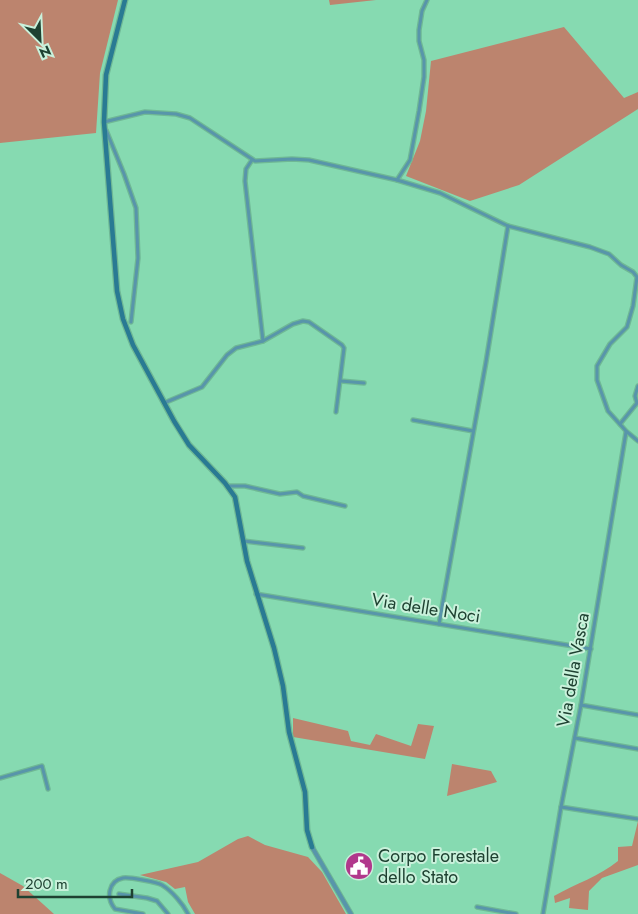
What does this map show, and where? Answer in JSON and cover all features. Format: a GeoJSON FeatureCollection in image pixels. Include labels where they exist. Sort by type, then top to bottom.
{"type":"FeatureCollection","features":[{"type":"Feature","properties":{"kind":"main road"},"geometry":{"type":"LineString","coordinates":[[125,0],[106,75],[104,125],[117,292],[123,319],[136,353],[164,403],[189,445],[228,486],[235,497],[247,561],[274,648],[283,686],[289,732],[305,792],[307,830],[312,847]]}},
{"type":"Feature","properties":{"kind":"street"},"geometry":{"type":"LineString","coordinates":[[397,180],[410,160],[420,111],[424,60],[418,41],[422,11],[427,0]]}},
{"type":"Feature","properties":{"kind":"street"},"geometry":{"type":"LineString","coordinates":[[131,322],[130,316],[138,258],[136,208],[104,125],[145,112],[176,114],[190,118],[252,160],[309,160],[397,180],[440,193],[508,226],[590,246],[608,254],[621,265],[634,272],[637,277],[633,306],[627,327],[610,344],[598,366],[596,380],[608,411],[638,441]]}},
{"type":"Feature","properties":{"kind":"street"},"geometry":{"type":"LineString","coordinates":[[252,160],[246,169],[245,181],[263,341]]}},
{"type":"Feature","properties":{"kind":"street"},"geometry":{"type":"LineString","coordinates":[[439,624],[508,226]]}},
{"type":"Feature","properties":{"kind":"street"},"geometry":{"type":"LineString","coordinates":[[123,319],[130,316]]}},
{"type":"Feature","properties":{"kind":"street"},"geometry":{"type":"LineString","coordinates":[[164,403],[202,387],[236,348],[263,341],[293,324],[303,321],[309,322],[344,348],[336,412]]}},
{"type":"Feature","properties":{"kind":"street"},"geometry":{"type":"LineString","coordinates":[[341,381],[364,383]]}},
{"type":"Feature","properties":{"kind":"street"},"geometry":{"type":"LineString","coordinates":[[620,424],[637,403],[635,396],[638,386]]}},
{"type":"Feature","properties":{"kind":"street"},"geometry":{"type":"LineString","coordinates":[[413,420],[473,431]]}},
{"type":"Feature","properties":{"kind":"street","name":"Via della Vasca"},"geometry":{"type":"LineString","coordinates":[[543,914],[591,649],[626,431]]}},
{"type":"Feature","properties":{"kind":"street"},"geometry":{"type":"LineString","coordinates":[[228,486],[245,486],[280,494],[297,492],[303,496],[345,506]]}},
{"type":"Feature","properties":{"kind":"street"},"geometry":{"type":"LineString","coordinates":[[244,541],[304,548]]}},
{"type":"Feature","properties":{"kind":"street","name":"Via delle Noci"},"geometry":{"type":"LineString","coordinates":[[256,594],[591,649]]}},
{"type":"Feature","properties":{"kind":"street"},"geometry":{"type":"LineString","coordinates":[[581,705],[638,715]]}},
{"type":"Feature","properties":{"kind":"street"},"geometry":{"type":"LineString","coordinates":[[574,738],[638,749]]}},
{"type":"Feature","properties":{"kind":"street"},"geometry":{"type":"LineString","coordinates":[[0,778],[42,766],[48,789]]}},
{"type":"Feature","properties":{"kind":"street"},"geometry":{"type":"LineString","coordinates":[[561,807],[638,819]]}},
{"type":"Feature","properties":{"kind":"street"},"geometry":{"type":"LineString","coordinates":[[312,847],[352,914]]}},
{"type":"Feature","properties":{"kind":"street"},"geometry":{"type":"LineString","coordinates":[[143,914],[115,909],[111,904],[109,896],[110,889],[115,882],[124,877],[160,884],[169,890],[188,914]]}},
{"type":"Feature","properties":{"kind":"street"},"geometry":{"type":"LineString","coordinates":[[119,894],[157,901],[168,914]]}},
{"type":"Feature","properties":{"kind":"street"},"geometry":{"type":"LineString","coordinates":[[476,907],[516,914]]}},
{"type":"Feature","properties":{"kind":"shaded area"},"geometry":{"type":"Polygon","coordinates":[[[0,0],[118,0],[100,73],[96,133],[0,143],[0,0]]]}},
{"type":"Feature","properties":{"kind":"shaded area"},"geometry":{"type":"Polygon","coordinates":[[[329,0],[376,0],[330,5],[329,0]]]}},
{"type":"Feature","properties":{"kind":"shaded area"},"geometry":{"type":"Polygon","coordinates":[[[564,27],[624,98],[638,92],[638,109],[519,185],[470,201],[406,176],[420,141],[426,111],[431,61],[564,27]]]}},
{"type":"Feature","properties":{"kind":"shaded area"},"geometry":{"type":"Polygon","coordinates":[[[293,718],[348,731],[351,741],[370,745],[376,734],[411,746],[418,724],[434,726],[425,759],[293,737],[293,718]]]}},
{"type":"Feature","properties":{"kind":"shaded area"},"geometry":{"type":"Polygon","coordinates":[[[452,764],[491,771],[497,782],[447,796],[452,764]]]}},
{"type":"Feature","properties":{"kind":"shaded area"},"geometry":{"type":"Polygon","coordinates":[[[638,821],[638,865],[602,878],[589,891],[588,910],[569,908],[570,898],[555,903],[554,896],[595,876],[618,861],[618,847],[632,846],[638,821]]]}},
{"type":"Feature","properties":{"kind":"shaded area"},"geometry":{"type":"Polygon","coordinates":[[[248,836],[265,845],[308,857],[322,872],[346,914],[195,914],[188,902],[185,887],[175,889],[166,882],[140,875],[198,862],[238,839],[248,836]]]}},
{"type":"Feature","properties":{"kind":"shaded area"},"geometry":{"type":"Polygon","coordinates":[[[0,873],[23,886],[54,914],[0,914],[0,873]]]}},
{"type":"Feature","properties":{"kind":"place","name":"Corpo Forestale dello Stato"},"geometry":{"type":"Point","coordinates":[359,866]}}]}
